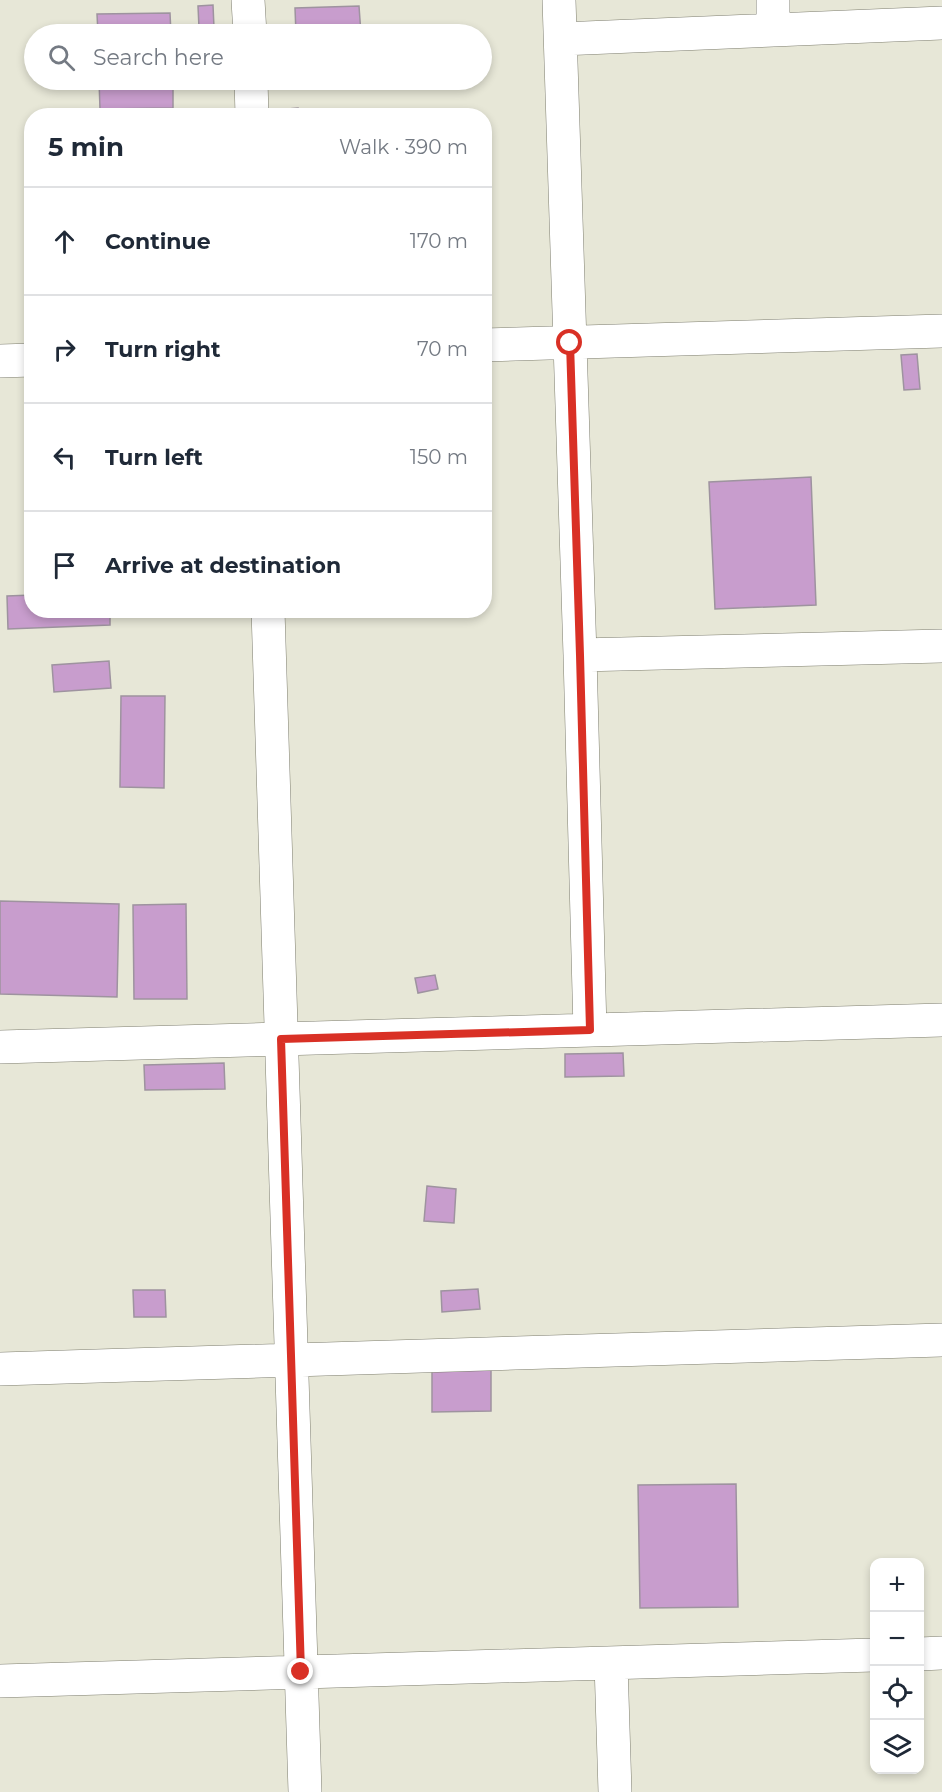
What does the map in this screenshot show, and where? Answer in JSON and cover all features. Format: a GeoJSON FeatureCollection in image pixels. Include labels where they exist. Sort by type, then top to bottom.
{"type":"FeatureCollection","features":[{"type":"Feature","properties":{"kind":"street"},"geometry":{"type":"LineString","coordinates":[[249,0],[250,24]]}},
{"type":"Feature","properties":{"kind":"street"},"geometry":{"type":"LineString","coordinates":[[559,0],[590,1030]]}},
{"type":"Feature","properties":{"kind":"street"},"geometry":{"type":"LineString","coordinates":[[561,39],[773,15],[938,16]]}},
{"type":"Feature","properties":{"kind":"street"},"geometry":{"type":"LineString","coordinates":[[251,90],[252,108]]}},
{"type":"Feature","properties":{"kind":"street"},"geometry":{"type":"LineString","coordinates":[[492,345],[942,331]]}},
{"type":"Feature","properties":{"kind":"street"},"geometry":{"type":"LineString","coordinates":[[0,362],[24,360]]}},
{"type":"Feature","properties":{"kind":"street"},"geometry":{"type":"LineString","coordinates":[[268,618],[305,1792]]}},
{"type":"Feature","properties":{"kind":"street"},"geometry":{"type":"LineString","coordinates":[[580,655],[942,646]]}},
{"type":"Feature","properties":{"kind":"street"},"geometry":{"type":"LineString","coordinates":[[0,1047],[942,1020]]}},
{"type":"Feature","properties":{"kind":"street"},"geometry":{"type":"LineString","coordinates":[[0,1369],[942,1340]]}},
{"type":"Feature","properties":{"kind":"street"},"geometry":{"type":"LineString","coordinates":[[924,1654],[942,1653]]}},
{"type":"Feature","properties":{"kind":"street"},"geometry":{"type":"LineString","coordinates":[[0,1681],[870,1655]]}},
{"type":"Feature","properties":{"kind":"street"},"geometry":{"type":"LineString","coordinates":[[611,1663],[615,1792]]}},
{"type":"Feature","properties":{"kind":"building"},"geometry":{"type":"Polygon","coordinates":[[[213,5],[214,24],[199,24],[198,6],[213,5]]]}},
{"type":"Feature","properties":{"kind":"building"},"geometry":{"type":"Polygon","coordinates":[[[359,6],[360,24],[296,24],[295,8],[359,6]]]}},
{"type":"Feature","properties":{"kind":"building"},"geometry":{"type":"Polygon","coordinates":[[[170,13],[171,24],[98,24],[97,14],[170,13]]]}},
{"type":"Feature","properties":{"kind":"building"},"geometry":{"type":"Polygon","coordinates":[[[99,90],[173,90],[173,108],[100,108],[99,90]]]}},
{"type":"Feature","properties":{"kind":"building"},"geometry":{"type":"Polygon","coordinates":[[[917,354],[920,389],[904,390],[901,355],[917,354]]]}},
{"type":"Feature","properties":{"kind":"building"},"geometry":{"type":"Polygon","coordinates":[[[811,477],[816,605],[715,609],[709,482],[811,477]]]}},
{"type":"Feature","properties":{"kind":"building"},"geometry":{"type":"Polygon","coordinates":[[[24,595],[24,618],[110,618],[110,625],[8,629],[7,596],[24,595]]]}},
{"type":"Feature","properties":{"kind":"building"},"geometry":{"type":"Polygon","coordinates":[[[109,661],[111,688],[54,692],[52,665],[109,661]]]}},
{"type":"Feature","properties":{"kind":"building"},"geometry":{"type":"Polygon","coordinates":[[[121,696],[165,696],[164,788],[120,787],[121,696]]]}},
{"type":"Feature","properties":{"kind":"building"},"geometry":{"type":"Polygon","coordinates":[[[0,901],[119,904],[117,997],[0,994],[0,901]]]}},
{"type":"Feature","properties":{"kind":"building"},"geometry":{"type":"Polygon","coordinates":[[[186,904],[187,999],[134,999],[133,905],[186,904]]]}},
{"type":"Feature","properties":{"kind":"building"},"geometry":{"type":"Polygon","coordinates":[[[435,975],[438,989],[418,993],[415,978],[435,975]]]}},
{"type":"Feature","properties":{"kind":"building"},"geometry":{"type":"Polygon","coordinates":[[[623,1053],[624,1076],[565,1077],[565,1054],[623,1053]]]}},
{"type":"Feature","properties":{"kind":"building"},"geometry":{"type":"Polygon","coordinates":[[[224,1063],[225,1089],[145,1090],[144,1065],[224,1063]]]}},
{"type":"Feature","properties":{"kind":"building"},"geometry":{"type":"Polygon","coordinates":[[[427,1186],[456,1189],[454,1223],[424,1221],[427,1186]]]}},
{"type":"Feature","properties":{"kind":"building"},"geometry":{"type":"Polygon","coordinates":[[[478,1289],[480,1309],[442,1312],[441,1291],[478,1289]]]}},
{"type":"Feature","properties":{"kind":"building"},"geometry":{"type":"Polygon","coordinates":[[[133,1290],[165,1290],[166,1317],[134,1317],[133,1290]]]}},
{"type":"Feature","properties":{"kind":"building"},"geometry":{"type":"Polygon","coordinates":[[[491,1370],[491,1411],[432,1412],[432,1371],[491,1370]]]}},
{"type":"Feature","properties":{"kind":"building"},"geometry":{"type":"Polygon","coordinates":[[[736,1484],[738,1607],[640,1608],[638,1485],[736,1484]]]}},
{"type":"Feature","properties":{"kind":"route"},"geometry":{"type":"LineString","coordinates":[[301,1672],[281,1039],[590,1030],[570,343]]}}]}
